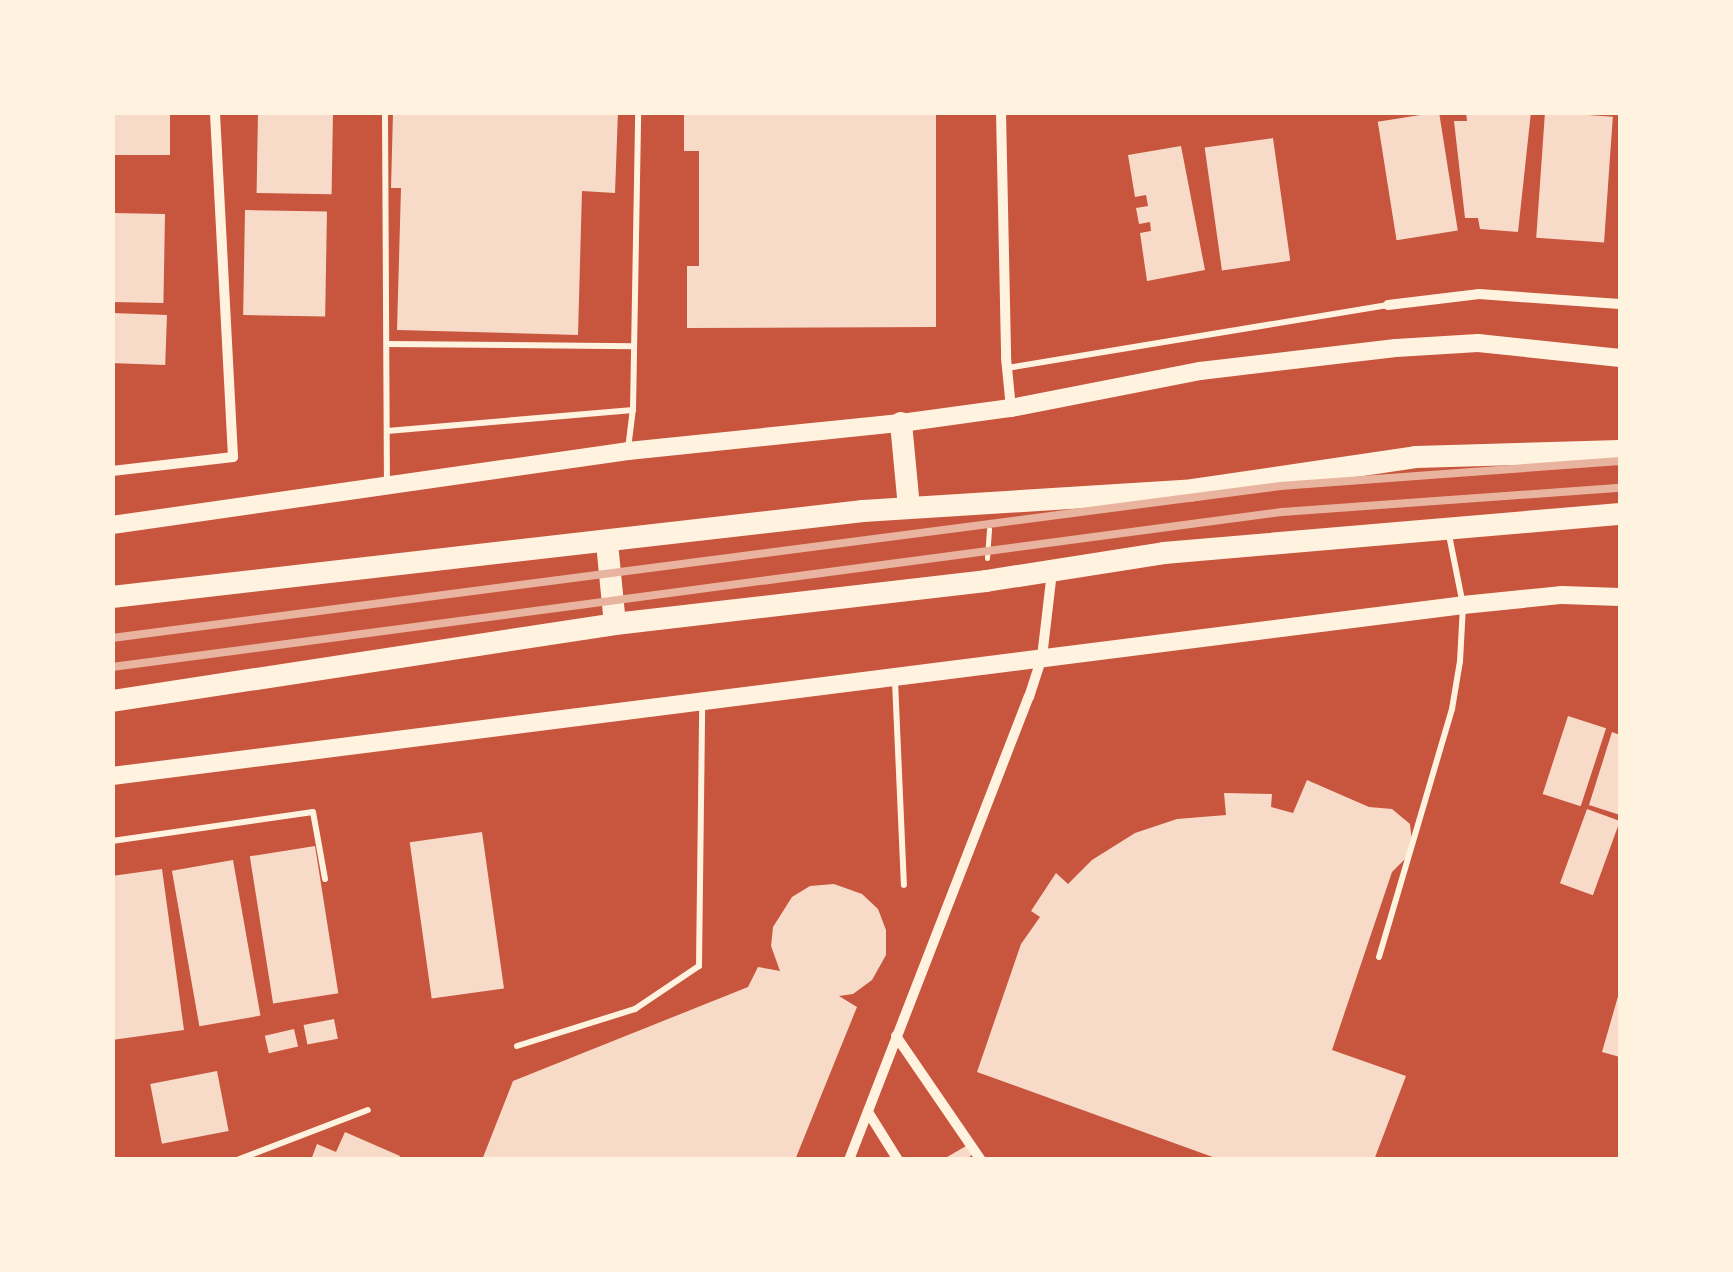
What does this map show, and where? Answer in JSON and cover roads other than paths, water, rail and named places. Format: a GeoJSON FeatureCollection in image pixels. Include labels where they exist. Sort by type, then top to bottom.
{"type":"FeatureCollection","features":[{"type":"Feature","properties":{"kind":"highway"},"geometry":{"type":"LineString","coordinates":[[901,423],[910,507]]}},
{"type":"Feature","properties":{"kind":"highway"},"geometry":{"type":"LineString","coordinates":[[112,598],[910,507],[1193,490],[1416,458],[1620,451]]}},
{"type":"Feature","properties":{"kind":"highway"},"geometry":{"type":"LineString","coordinates":[[112,700],[615,624],[986,581],[1164,554],[1620,514]]}},
{"type":"Feature","properties":{"kind":"highway"},"geometry":{"type":"LineString","coordinates":[[607,544],[615,624]]}},
{"type":"Feature","properties":{"kind":"street"},"geometry":{"type":"LineString","coordinates":[[112,471],[234,457],[216,112]]}},
{"type":"Feature","properties":{"kind":"street"},"geometry":{"type":"LineString","coordinates":[[1002,112],[1006,368],[1011,408]]}},
{"type":"Feature","properties":{"kind":"street"},"geometry":{"type":"LineString","coordinates":[[1388,305],[1479,294],[1620,304]]}},
{"type":"Feature","properties":{"kind":"street"},"geometry":{"type":"LineString","coordinates":[[112,525],[628,451],[1011,408],[1200,370],[1396,348],[1478,343],[1620,358]]}},
{"type":"Feature","properties":{"kind":"street"},"geometry":{"type":"LineString","coordinates":[[849,1160],[1042,656],[1052,571]]}},
{"type":"Feature","properties":{"kind":"street"},"geometry":{"type":"LineString","coordinates":[[112,776],[1463,605],[1562,595],[1620,597]]}},
{"type":"Feature","properties":{"kind":"street"},"geometry":{"type":"LineString","coordinates":[[896,1036],[981,1160]]}},
{"type":"Feature","properties":{"kind":"street"},"geometry":{"type":"LineString","coordinates":[[868,1112],[898,1160]]}},
{"type":"Feature","properties":{"kind":"lane"},"geometry":{"type":"LineString","coordinates":[[385,112],[387,486]]}},
{"type":"Feature","properties":{"kind":"lane"},"geometry":{"type":"LineString","coordinates":[[628,451],[633,410],[638,112]]}},
{"type":"Feature","properties":{"kind":"lane"},"geometry":{"type":"LineString","coordinates":[[1006,368],[1388,305]]}},
{"type":"Feature","properties":{"kind":"lane"},"geometry":{"type":"LineString","coordinates":[[386,344],[634,346]]}},
{"type":"Feature","properties":{"kind":"lane"},"geometry":{"type":"LineString","coordinates":[[387,431],[633,410]]}},
{"type":"Feature","properties":{"kind":"lane"},"geometry":{"type":"LineString","coordinates":[[1379,957],[1452,709],[1463,605],[1447,529]]}},
{"type":"Feature","properties":{"kind":"lane"},"geometry":{"type":"LineString","coordinates":[[895,675],[904,885]]}},
{"type":"Feature","properties":{"kind":"lane"},"geometry":{"type":"LineString","coordinates":[[517,1046],[635,1009],[699,966],[702,700]]}},
{"type":"Feature","properties":{"kind":"lane"},"geometry":{"type":"LineString","coordinates":[[112,841],[313,812],[325,879]]}},
{"type":"Feature","properties":{"kind":"lane"},"geometry":{"type":"LineString","coordinates":[[237,1160],[368,1110]]}},
{"type":"Feature","properties":{"kind":"railway"},"geometry":{"type":"LineString","coordinates":[[112,638],[1280,486],[1620,461]]}},
{"type":"Feature","properties":{"kind":"railway"},"geometry":{"type":"LineString","coordinates":[[112,667],[1282,512],[1620,488]]}}]}
